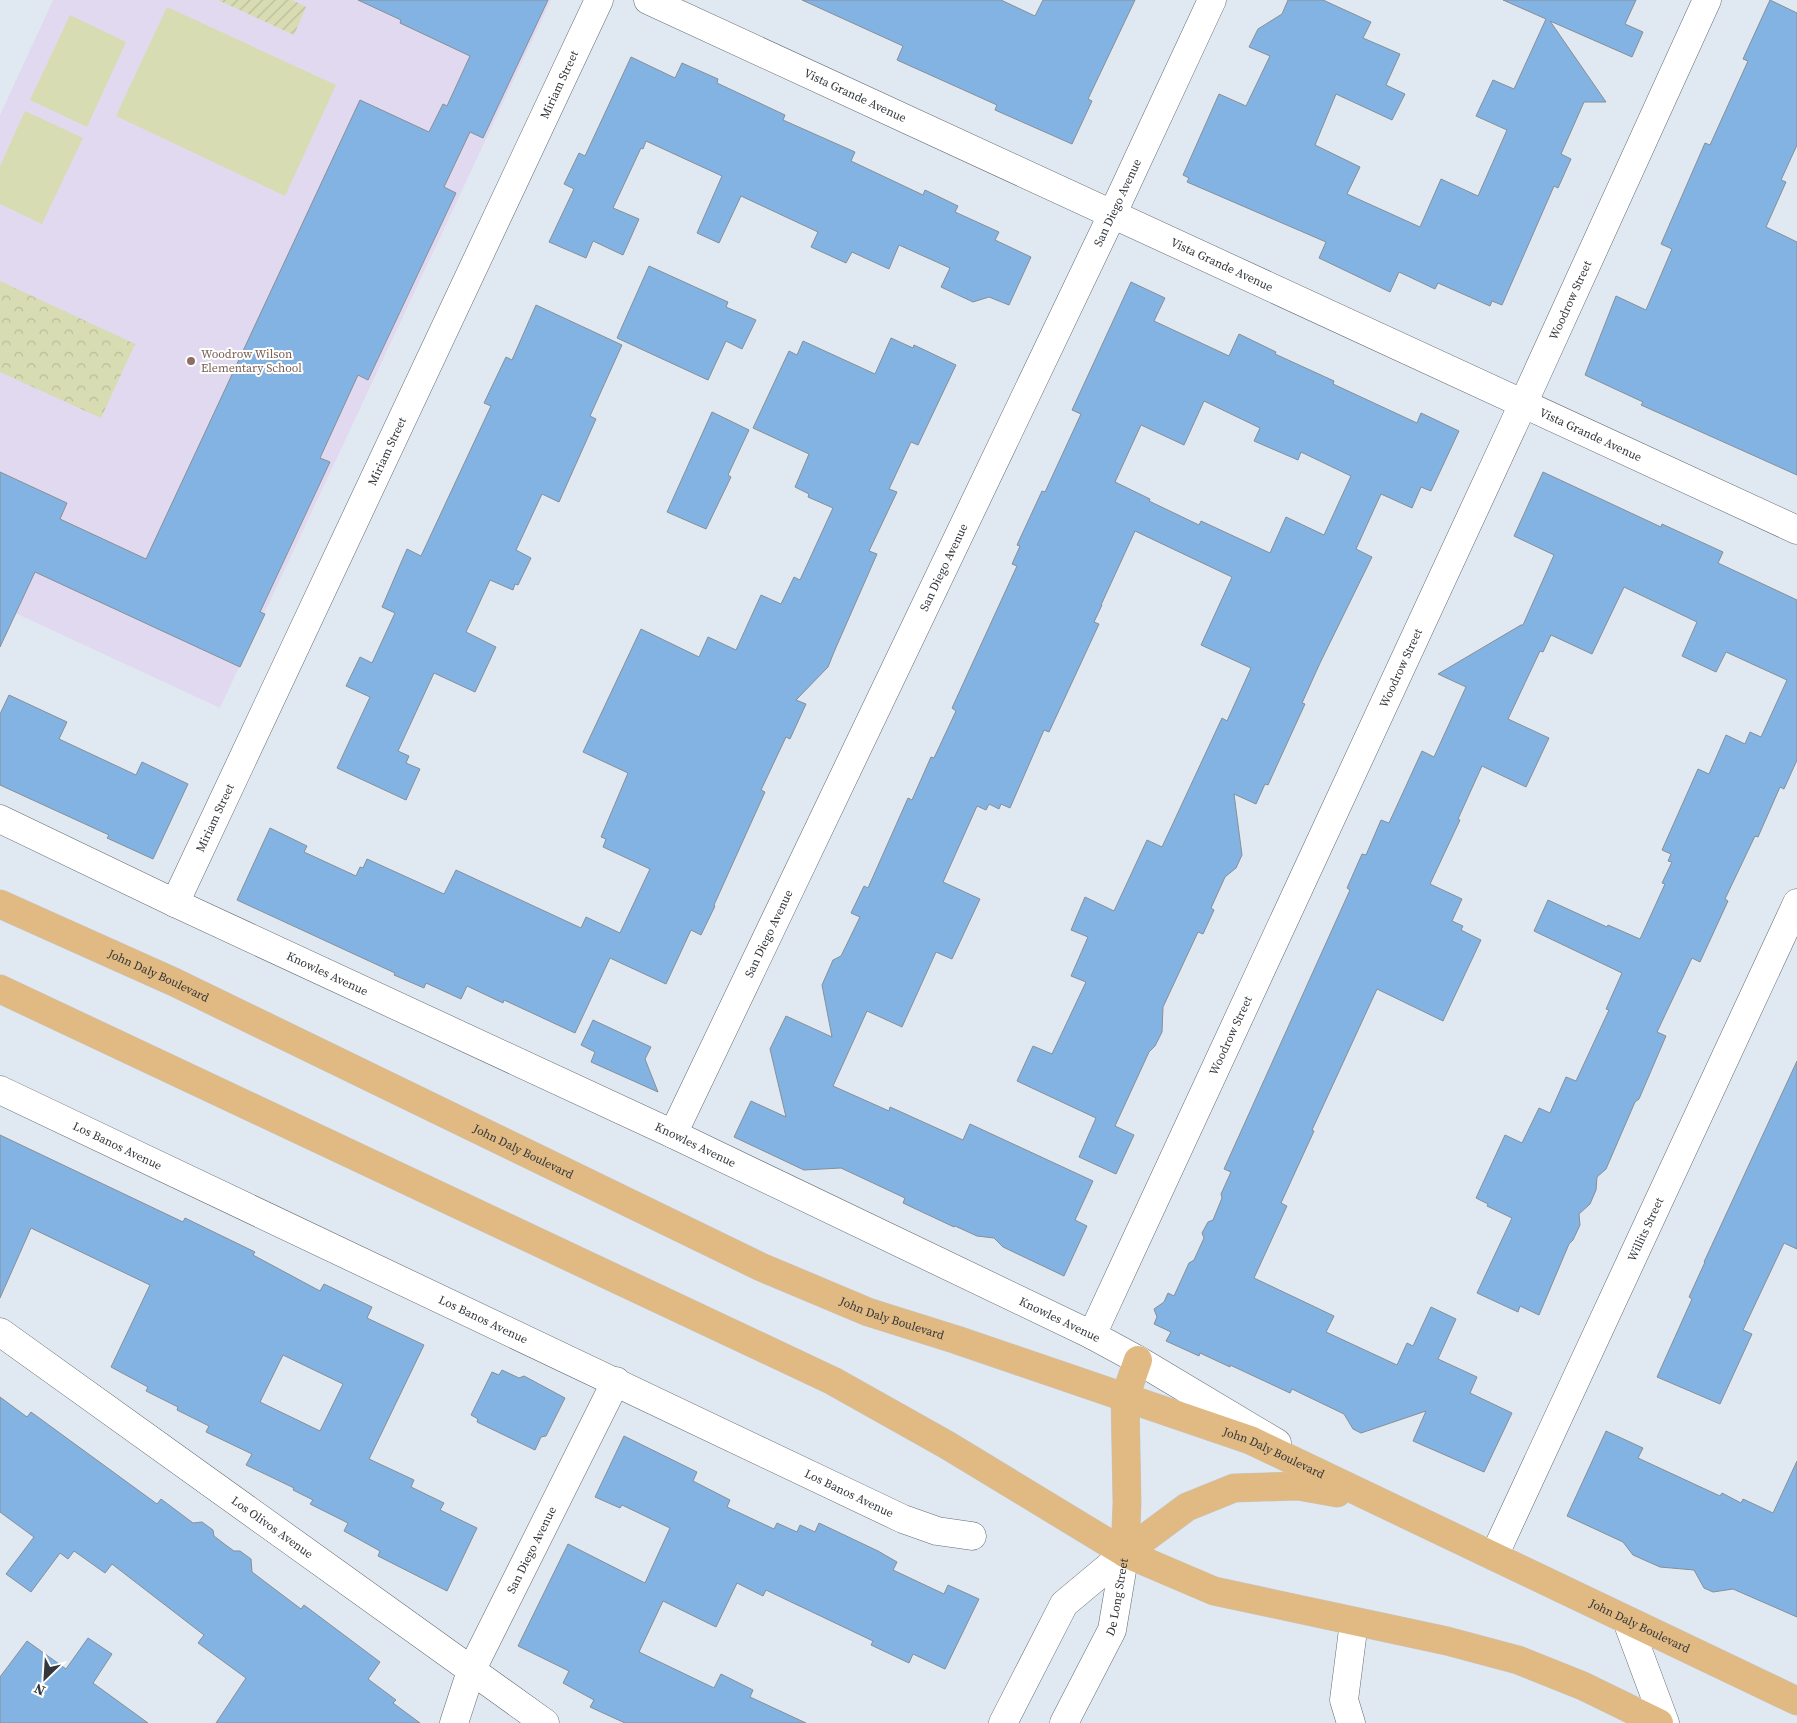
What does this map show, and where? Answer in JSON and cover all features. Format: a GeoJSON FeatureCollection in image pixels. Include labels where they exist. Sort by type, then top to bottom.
{"type":"FeatureCollection","features":[{"type":"Feature","properties":{"kind":"main road","name":"John Daly Boulevard"},"geometry":{"type":"LineString","coordinates":[[0,904],[174,982],[761,1267],[868,1312],[1250,1440],[1797,1701]]}},
{"type":"Feature","properties":{"kind":"main road"},"geometry":{"type":"LineString","coordinates":[[0,989],[833,1381],[947,1445],[1125,1553],[1214,1591],[1448,1641],[1518,1660],[1583,1686],[1659,1723]]}},
{"type":"Feature","properties":{"kind":"main road"},"geometry":{"type":"LineString","coordinates":[[1125,1553],[1127,1503],[1125,1397],[1138,1360]]}},
{"type":"Feature","properties":{"kind":"main road"},"geometry":{"type":"LineString","coordinates":[[1125,1553],[1187,1507],[1234,1488],[1298,1486],[1375,1501]]}},
{"type":"Feature","properties":{"kind":"street","name":"Miriam Street"},"geometry":{"type":"LineString","coordinates":[[175,903],[599,0]]}},
{"type":"Feature","properties":{"kind":"street","name":"Vista Grande Avenue"},"geometry":{"type":"LineString","coordinates":[[648,0],[1797,530]]}},
{"type":"Feature","properties":{"kind":"street","name":"San Diego Avenue"},"geometry":{"type":"LineString","coordinates":[[673,1134],[1112,215],[1212,0]]}},
{"type":"Feature","properties":{"kind":"street","name":"Woodrow Street"},"geometry":{"type":"LineString","coordinates":[[1092,1335],[1523,404],[1707,0]]}},
{"type":"Feature","properties":{"kind":"street","name":"Knowles Avenue"},"geometry":{"type":"LineString","coordinates":[[0,819],[175,903],[673,1134],[1092,1335],[1138,1360],[1375,1501]]}},
{"type":"Feature","properties":{"kind":"street","name":"Willits Street"},"geometry":{"type":"LineString","coordinates":[[1494,1556],[1797,903]]}},
{"type":"Feature","properties":{"kind":"street","name":"Los Banos Avenue"},"geometry":{"type":"LineString","coordinates":[[0,1090],[903,1519],[937,1531],[972,1536]]}},
{"type":"Feature","properties":{"kind":"street","name":"Los Olivos Avenue"},"geometry":{"type":"LineString","coordinates":[[0,1332],[545,1723]]}},
{"type":"Feature","properties":{"kind":"street","name":"San Diego Avenue"},"geometry":{"type":"LineString","coordinates":[[454,1723],[471,1671],[616,1381]]}},
{"type":"Feature","properties":{"kind":"street","name":"De Long Street"},"geometry":{"type":"LineString","coordinates":[[1003,1723],[1064,1604],[1125,1553]]}},
{"type":"Feature","properties":{"kind":"street","name":"De Long Street"},"geometry":{"type":"LineString","coordinates":[[1064,1723],[1112,1630],[1125,1553]]}},
{"type":"Feature","properties":{"kind":"street"},"geometry":{"type":"LineString","coordinates":[[1627,1621],[1665,1723]]}},
{"type":"Feature","properties":{"kind":"street"},"geometry":{"type":"LineString","coordinates":[[1351,1723],[1344,1700],[1354,1622]]}},
{"type":"Feature","properties":{"kind":"shaded area","name":"Woodrow Wilson Elementary School"},"geometry":{"type":"Polygon","coordinates":[[[53,0],[551,0],[220,708],[0,606],[0,115],[53,0]]]}},
{"type":"Feature","properties":{"kind":"green space"},"geometry":{"type":"Polygon","coordinates":[[[218,0],[292,0],[306,7],[294,35],[218,0]]]}},
{"type":"Feature","properties":{"kind":"green space"},"geometry":{"type":"Polygon","coordinates":[[[167,7],[336,85],[285,196],[116,116],[167,7]]]}},
{"type":"Feature","properties":{"kind":"green space"},"geometry":{"type":"Polygon","coordinates":[[[70,15],[126,42],[87,127],[30,100],[70,15]]]}},
{"type":"Feature","properties":{"kind":"green space"},"geometry":{"type":"Polygon","coordinates":[[[25,111],[83,138],[42,224],[0,204],[0,166],[25,111]]]}},
{"type":"Feature","properties":{"kind":"green space"},"geometry":{"type":"Polygon","coordinates":[[[0,281],[135,344],[101,418],[0,372],[0,281]]]}},
{"type":"Feature","properties":{"kind":"building"},"geometry":{"type":"Polygon","coordinates":[[[358,0],[548,0],[483,138],[470,132],[444,187],[456,193],[368,380],[358,375],[320,458],[330,462],[260,612],[265,614],[240,667],[35,572],[0,647],[0,472],[67,503],[60,519],[146,559],[360,100],[429,132],[443,104],[447,106],[470,56],[400,23],[401,20],[358,0]]]}},
{"type":"Feature","properties":{"kind":"building"},"geometry":{"type":"Polygon","coordinates":[[[802,0],[1001,0],[1035,16],[1043,0],[1135,0],[1088,99],[1092,101],[1072,144],[995,110],[997,105],[897,60],[903,46],[802,0]]]}},
{"type":"Feature","properties":{"kind":"building"},"geometry":{"type":"Polygon","coordinates":[[[1288,0],[1323,0],[1371,22],[1363,38],[1400,54],[1386,85],[1405,94],[1392,120],[1336,94],[1315,145],[1360,167],[1347,194],[1420,227],[1441,179],[1478,196],[1507,130],[1476,116],[1493,80],[1514,89],[1546,19],[1503,0],[1636,0],[1625,24],[1643,32],[1632,57],[1550,21],[1606,102],[1584,102],[1561,154],[1571,159],[1558,188],[1554,186],[1502,305],[1492,301],[1490,306],[1438,283],[1435,289],[1399,272],[1390,292],[1319,258],[1326,242],[1187,182],[1189,178],[1183,175],[1219,94],[1246,106],[1270,56],[1249,47],[1258,29],[1282,14],[1288,0]]]}},
{"type":"Feature","properties":{"kind":"building"},"geometry":{"type":"Polygon","coordinates":[[[1770,0],[1797,13],[1797,145],[1781,180],[1786,182],[1766,227],[1797,242],[1797,475],[1641,405],[1643,402],[1585,375],[1616,296],[1646,310],[1672,249],[1661,244],[1705,143],[1710,145],[1748,61],[1743,59],[1770,0]]]}},
{"type":"Feature","properties":{"kind":"building"},"geometry":{"type":"Polygon","coordinates":[[[631,57],[675,78],[682,63],[718,79],[717,83],[785,115],[783,120],[855,152],[851,161],[923,195],[925,190],[958,206],[955,212],[999,232],[995,240],[1031,257],[1009,305],[989,297],[973,302],[941,287],[950,268],[899,245],[889,269],[852,252],[846,263],[811,247],[818,232],[741,196],[719,243],[697,233],[722,176],[646,141],[613,208],[639,219],[623,255],[593,241],[586,258],[549,242],[574,189],[564,184],[579,153],[585,156],[631,57]]]}},
{"type":"Feature","properties":{"kind":"building"},"geometry":{"type":"Polygon","coordinates":[[[649,266],[728,302],[726,307],[756,320],[742,349],[726,341],[708,380],[617,338],[649,266]]]}},
{"type":"Feature","properties":{"kind":"building"},"geometry":{"type":"Polygon","coordinates":[[[1131,282],[1165,298],[1154,321],[1229,356],[1239,334],[1276,352],[1275,354],[1334,381],[1333,384],[1417,423],[1421,413],[1459,431],[1431,491],[1421,487],[1412,508],[1381,494],[1356,549],[1372,557],[1320,663],[1302,703],[1305,704],[1268,785],[1265,784],[1256,804],[1234,794],[1242,855],[1236,868],[1225,877],[1211,908],[1214,910],[1203,934],[1198,932],[1163,1007],[1162,1032],[1155,1046],[1149,1052],[1115,1126],[1134,1135],[1116,1174],[1079,1157],[1096,1118],[1017,1081],[1033,1046],[1052,1054],[1086,982],[1071,976],[1088,937],[1071,930],[1085,897],[1114,911],[1147,840],[1162,847],[1222,718],[1227,721],[1251,668],[1201,645],[1232,577],[1135,531],[1094,622],[1099,624],[1049,732],[1044,730],[1010,808],[1001,804],[999,809],[989,804],[986,810],[977,806],[943,882],[980,899],[952,959],[936,952],[902,1027],[867,1011],[833,1086],[889,1111],[890,1107],[963,1140],[970,1124],[1093,1181],[1075,1220],[1087,1226],[1064,1276],[1003,1247],[994,1238],[977,1236],[903,1203],[905,1198],[841,1168],[804,1170],[734,1137],[751,1101],[786,1117],[770,1049],[786,1016],[832,1037],[822,985],[833,960],[841,956],[860,917],[851,913],[864,886],[868,888],[908,798],[912,800],[931,757],[934,758],[956,711],[952,708],[1017,566],[1012,564],[1020,546],[1017,545],[1042,491],[1045,492],[1081,414],[1072,410],[1131,282]],[[1204,401],[1184,445],[1141,425],[1115,482],[1199,525],[1201,521],[1270,553],[1286,517],[1324,535],[1351,476],[1301,452],[1298,460],[1254,441],[1260,428],[1204,401]]]}},
{"type":"Feature","properties":{"kind":"building"},"geometry":{"type":"Polygon","coordinates":[[[536,305],[622,345],[590,416],[596,419],[559,502],[542,494],[516,550],[531,558],[518,585],[515,584],[513,590],[490,580],[466,632],[496,647],[475,692],[434,673],[398,751],[409,756],[406,763],[420,769],[406,800],[337,768],[370,697],[346,686],[360,657],[372,663],[395,613],[382,607],[407,549],[421,556],[491,406],[484,403],[506,357],[512,360],[536,305]]]}},
{"type":"Feature","properties":{"kind":"building"},"geometry":{"type":"Polygon","coordinates":[[[891,338],[913,348],[914,345],[956,365],[918,445],[911,442],[889,489],[897,492],[869,551],[877,554],[828,667],[796,700],[806,704],[790,739],[786,737],[761,790],[765,792],[715,906],[701,935],[691,930],[666,984],[610,958],[575,1033],[504,1000],[503,1003],[467,986],[461,999],[426,983],[424,988],[237,900],[270,828],[307,846],[304,852],[356,876],[360,867],[363,868],[367,859],[444,894],[456,870],[581,928],[586,917],[620,933],[650,869],[603,847],[606,839],[601,837],[628,773],[583,752],[641,629],[699,657],[708,637],[736,650],[761,595],[781,604],[794,577],[800,580],[833,508],[808,497],[809,494],[795,487],[809,454],[753,428],[789,351],[797,355],[803,341],[875,374],[891,338]]]}},
{"type":"Feature","properties":{"kind":"building"},"geometry":{"type":"Polygon","coordinates":[[[712,412],[749,430],[728,475],[731,477],[706,529],[667,512],[712,412]]]}},
{"type":"Feature","properties":{"kind":"building"},"geometry":{"type":"Polygon","coordinates":[[[1543,472],[1661,527],[1662,524],[1723,552],[1718,563],[1797,600],[1797,760],[1784,789],[1780,787],[1758,837],[1755,836],[1725,899],[1728,901],[1700,962],[1692,958],[1657,1032],[1666,1036],[1606,1169],[1597,1177],[1596,1190],[1590,1204],[1579,1214],[1580,1225],[1569,1244],[1539,1315],[1520,1306],[1518,1312],[1477,1293],[1512,1218],[1487,1206],[1488,1204],[1476,1198],[1505,1135],[1522,1143],[1539,1108],[1550,1113],[1566,1077],[1576,1081],[1609,1010],[1606,1009],[1622,973],[1534,931],[1548,900],[1607,927],[1608,925],[1640,939],[1665,884],[1662,883],[1672,862],[1668,861],[1671,854],[1662,850],[1698,769],[1709,774],[1726,735],[1745,744],[1750,732],[1761,737],[1787,680],[1726,652],[1716,672],[1682,656],[1697,622],[1624,587],[1592,654],[1551,635],[1543,652],[1540,651],[1508,719],[1549,738],[1526,787],[1482,766],[1458,819],[1460,820],[1430,884],[1462,899],[1452,921],[1463,926],[1461,930],[1481,940],[1443,1021],[1377,989],[1312,1130],[1314,1131],[1281,1203],[1287,1206],[1254,1278],[1334,1316],[1326,1332],[1397,1365],[1407,1343],[1413,1346],[1431,1307],[1456,1319],[1438,1359],[1477,1377],[1470,1393],[1512,1413],[1484,1472],[1413,1441],[1426,1411],[1361,1433],[1353,1429],[1344,1414],[1292,1389],[1290,1393],[1230,1365],[1230,1367],[1200,1353],[1199,1356],[1166,1341],[1171,1332],[1154,1324],[1157,1317],[1154,1309],[1164,1302],[1168,1293],[1174,1296],[1189,1263],[1194,1260],[1204,1238],[1202,1233],[1208,1222],[1213,1220],[1222,1198],[1221,1194],[1231,1172],[1224,1169],[1350,890],[1347,888],[1362,854],[1366,855],[1381,820],[1389,823],[1422,751],[1434,757],[1466,687],[1438,674],[1523,625],[1554,555],[1514,536],[1543,472]]]}},
{"type":"Feature","properties":{"kind":"building"},"geometry":{"type":"Polygon","coordinates":[[[9,695],[67,722],[59,739],[136,775],[142,762],[188,784],[153,859],[107,838],[109,835],[0,785],[0,714],[9,695]]]}},
{"type":"Feature","properties":{"kind":"building"},"geometry":{"type":"Polygon","coordinates":[[[593,1020],[651,1047],[645,1059],[658,1092],[591,1062],[595,1052],[581,1045],[593,1020]]]}},
{"type":"Feature","properties":{"kind":"building"},"geometry":{"type":"Polygon","coordinates":[[[1797,1061],[1797,1249],[1784,1243],[1743,1330],[1752,1334],[1720,1404],[1657,1377],[1692,1299],[1689,1297],[1704,1262],[1797,1061]]]}},
{"type":"Feature","properties":{"kind":"building"},"geometry":{"type":"Polygon","coordinates":[[[0,1135],[183,1222],[185,1218],[255,1252],[253,1255],[320,1291],[324,1284],[372,1307],[367,1318],[424,1345],[369,1459],[414,1480],[411,1487],[444,1503],[440,1510],[477,1528],[447,1591],[378,1556],[380,1551],[344,1531],[348,1523],[310,1504],[313,1500],[293,1490],[294,1488],[246,1465],[252,1454],[206,1432],[209,1426],[177,1410],[178,1407],[146,1391],[148,1387],[111,1367],[150,1285],[31,1228],[0,1298],[0,1135]],[[283,1355],[260,1402],[320,1431],[343,1384],[283,1355]]]}},
{"type":"Feature","properties":{"kind":"building"},"geometry":{"type":"Polygon","coordinates":[[[502,1370],[519,1378],[524,1376],[565,1398],[546,1436],[541,1437],[535,1450],[477,1422],[478,1419],[471,1415],[492,1372],[499,1375],[502,1370]]]}},
{"type":"Feature","properties":{"kind":"building"},"geometry":{"type":"Polygon","coordinates":[[[0,1397],[27,1417],[31,1412],[157,1504],[161,1499],[193,1523],[202,1522],[213,1530],[214,1536],[227,1546],[234,1551],[240,1551],[251,1559],[252,1572],[301,1609],[304,1605],[380,1662],[368,1679],[396,1700],[393,1703],[420,1723],[216,1723],[246,1678],[198,1643],[204,1635],[112,1564],[105,1573],[74,1551],[68,1559],[60,1553],[31,1592],[6,1574],[34,1537],[0,1512],[0,1397]]]}},
{"type":"Feature","properties":{"kind":"building"},"geometry":{"type":"Polygon","coordinates":[[[1606,1431],[1643,1448],[1638,1458],[1720,1496],[1722,1493],[1741,1503],[1743,1499],[1773,1513],[1797,1461],[1797,1617],[1733,1589],[1713,1592],[1704,1588],[1694,1570],[1660,1567],[1633,1555],[1623,1542],[1567,1516],[1606,1431]]]}},
{"type":"Feature","properties":{"kind":"building"},"geometry":{"type":"Polygon","coordinates":[[[624,1436],[697,1472],[693,1481],[730,1500],[727,1507],[774,1529],[777,1523],[797,1532],[800,1525],[815,1532],[819,1523],[897,1562],[893,1570],[944,1594],[948,1585],[979,1599],[945,1669],[913,1654],[909,1663],[871,1645],[873,1641],[766,1590],[763,1596],[737,1583],[716,1627],[663,1601],[639,1652],[714,1688],[721,1674],[753,1690],[750,1697],[806,1723],[625,1723],[590,1707],[594,1700],[563,1683],[569,1671],[518,1646],[568,1544],[645,1583],[670,1528],[622,1505],[620,1508],[595,1497],[624,1436]]]}},
{"type":"Feature","properties":{"kind":"building"},"geometry":{"type":"Polygon","coordinates":[[[88,1638],[112,1654],[93,1683],[148,1723],[0,1723],[0,1677],[27,1641],[66,1669],[88,1638]]]}},
{"type":"Feature","properties":{"kind":"place","name":"Woodrow Wilson Elementary School"},"geometry":{"type":"Point","coordinates":[191,361]}}]}
